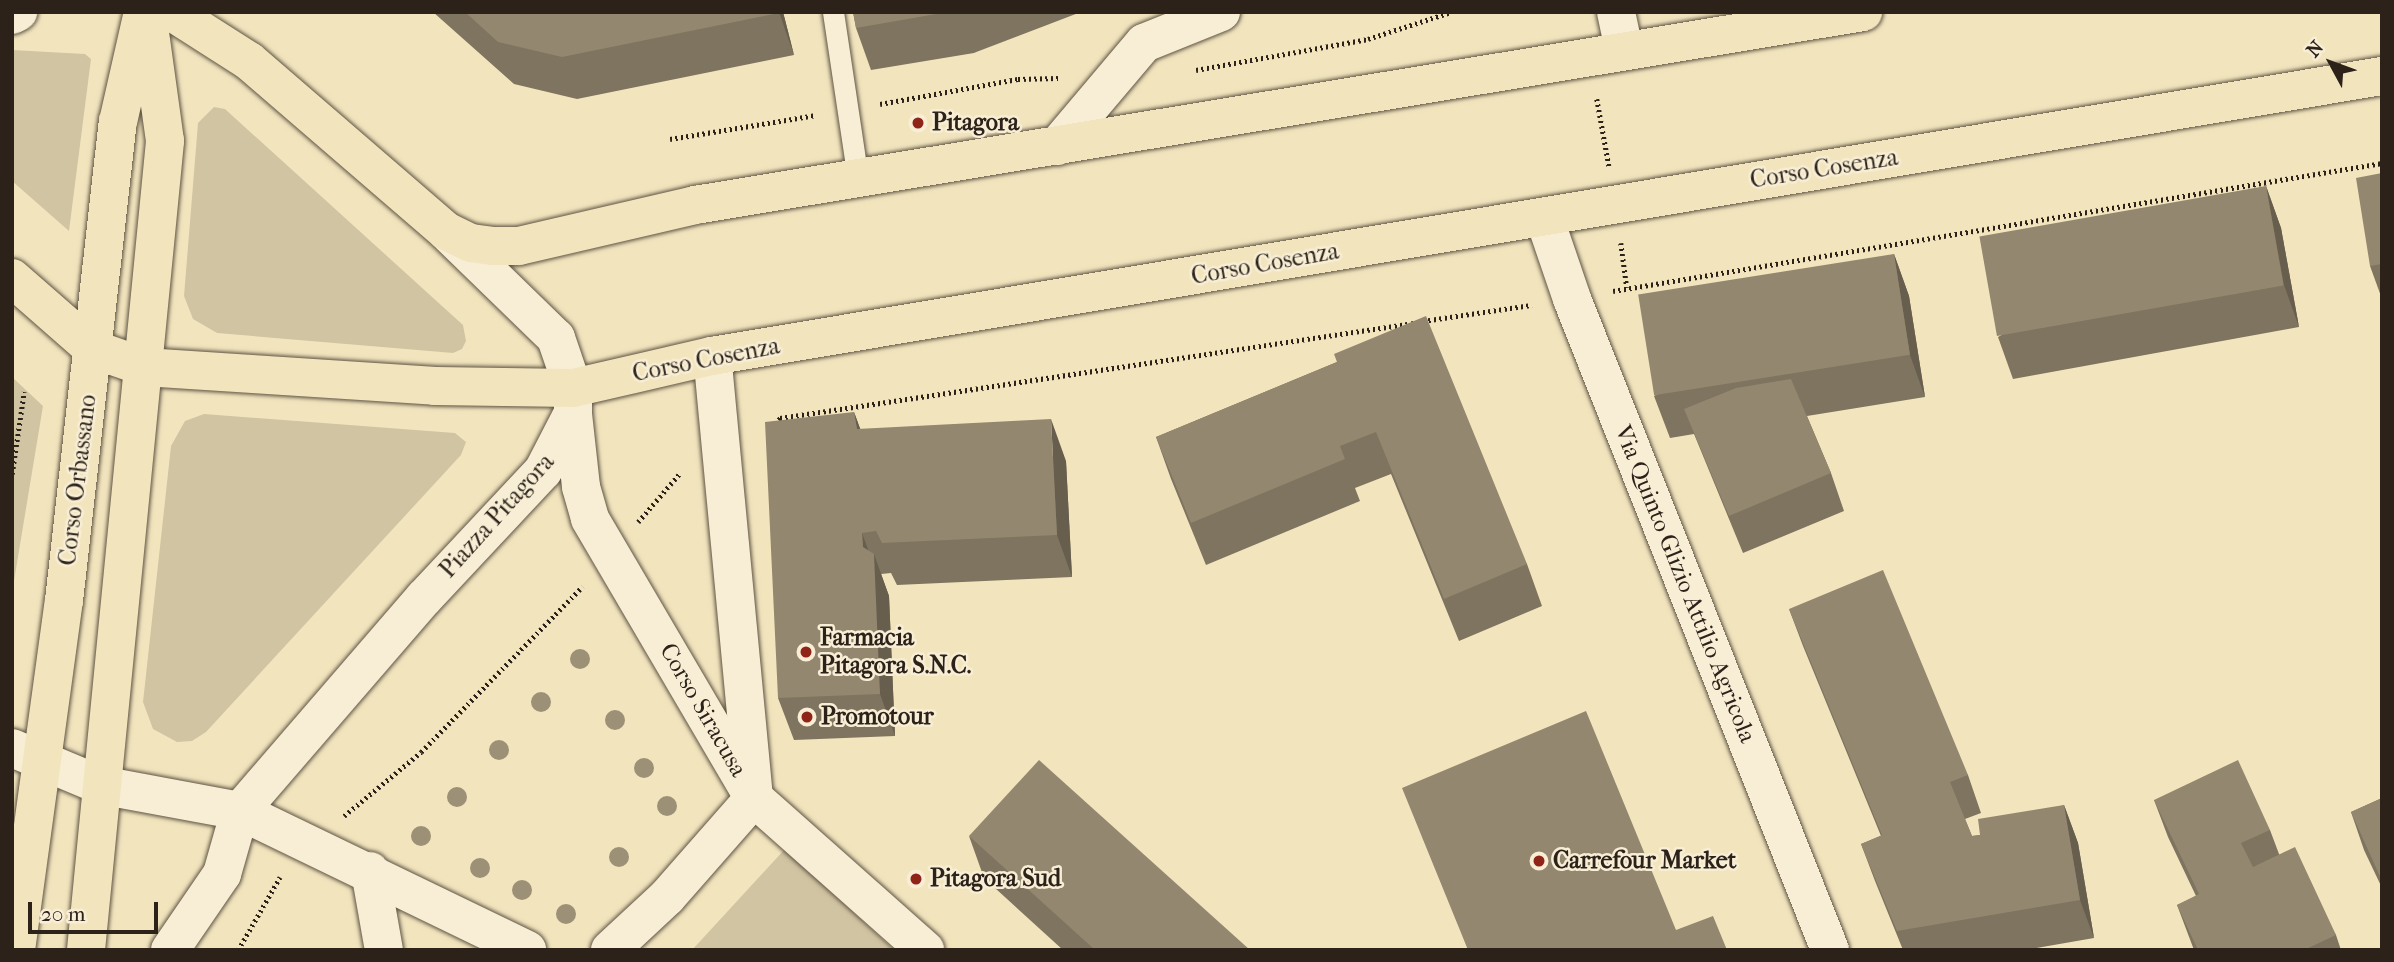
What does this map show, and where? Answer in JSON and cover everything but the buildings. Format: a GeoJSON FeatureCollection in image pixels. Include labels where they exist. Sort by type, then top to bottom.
{"type":"FeatureCollection","features":[{"type":"Feature","properties":{"kind":"main road","name":"Corso Orbassano"},"geometry":{"type":"LineString","coordinates":[[16,950],[26,755],[93,349],[118,122],[146,12]]}},
{"type":"Feature","properties":{"kind":"main road","name":"Corso Orbassano"},"geometry":{"type":"LineString","coordinates":[[86,950],[100,785],[165,141],[146,12]]}},
{"type":"Feature","properties":{"kind":"main road"},"geometry":{"type":"LineString","coordinates":[[172,12],[249,61],[446,231],[471,243],[519,246],[677,209],[1863,12]]}},
{"type":"Feature","properties":{"kind":"main road","name":"Corso Cosenza"},"geometry":{"type":"LineString","coordinates":[[144,367],[435,386],[573,400],[712,356],[2382,76]]}},
{"type":"Feature","properties":{"kind":"main road"},"geometry":{"type":"LineString","coordinates":[[12,278],[93,349],[144,367]]}},
{"type":"Feature","properties":{"kind":"street"},"geometry":{"type":"LineString","coordinates":[[12,15],[18,12]]}},
{"type":"Feature","properties":{"kind":"street"},"geometry":{"type":"LineString","coordinates":[[1057,146],[1144,43],[1221,12]]}},
{"type":"Feature","properties":{"kind":"street"},"geometry":{"type":"LineString","coordinates":[[1606,53],[1616,12]]}},
{"type":"Feature","properties":{"kind":"street","name":"Via Quinto Glizio Attilio Agricola"},"geometry":{"type":"LineString","coordinates":[[1544,217],[1572,299],[1830,950]]}},
{"type":"Feature","properties":{"kind":"street"},"geometry":{"type":"LineString","coordinates":[[446,231],[556,338],[573,400]]}},
{"type":"Feature","properties":{"kind":"street"},"geometry":{"type":"LineString","coordinates":[[610,950],[667,897],[754,798],[712,356]]}},
{"type":"Feature","properties":{"kind":"street","name":"Corso Siracusa"},"geometry":{"type":"LineString","coordinates":[[573,400],[581,487],[590,519],[754,798],[925,950]]}},
{"type":"Feature","properties":{"kind":"street","name":"Piazza Pitagora"},"geometry":{"type":"LineString","coordinates":[[240,810],[424,598],[543,471],[573,400]]}},
{"type":"Feature","properties":{"kind":"street"},"geometry":{"type":"LineString","coordinates":[[26,755],[100,785],[240,810],[312,842],[527,950]]}},
{"type":"Feature","properties":{"kind":"street"},"geometry":{"type":"LineString","coordinates":[[170,950],[222,874],[240,810]]}},
{"type":"Feature","properties":{"kind":"street"},"geometry":{"type":"LineString","coordinates":[[370,871],[384,950]]}},
{"type":"Feature","properties":{"kind":"lane"},"geometry":{"type":"LineString","coordinates":[[833,12],[858,179]]}},
{"type":"Feature","properties":{"kind":"path"},"geometry":{"type":"LineString","coordinates":[[1606,53],[1616,204],[1627,288],[2382,163]]}},
{"type":"Feature","properties":{"kind":"path"},"geometry":{"type":"LineString","coordinates":[[239,950],[284,870],[312,842],[421,752],[611,554],[680,473],[721,452],[761,443],[780,418],[1572,299]]}},
{"type":"Feature","properties":{"kind":"path"},"geometry":{"type":"LineString","coordinates":[[12,474],[24,392]]}},
{"type":"Feature","properties":{"kind":"shaded area"},"geometry":{"type":"Polygon","coordinates":[[[12,50],[85,54],[91,59],[69,231],[12,181],[12,50]]]}},
{"type":"Feature","properties":{"kind":"shaded area"},"geometry":{"type":"Polygon","coordinates":[[[214,107],[225,109],[463,325],[466,341],[462,349],[453,353],[217,333],[193,319],[184,296],[198,123],[214,107]]]}},
{"type":"Feature","properties":{"kind":"shaded area"},"geometry":{"type":"Polygon","coordinates":[[[12,377],[43,406],[12,593],[12,377]]]}},
{"type":"Feature","properties":{"kind":"shaded area"},"geometry":{"type":"Polygon","coordinates":[[[204,414],[455,433],[466,442],[461,455],[206,732],[192,741],[177,742],[153,729],[143,702],[171,446],[185,421],[204,414]]]}},
{"type":"Feature","properties":{"kind":"shaded area"},"geometry":{"type":"Polygon","coordinates":[[[785,849],[894,950],[692,950],[785,849]]]}},
{"type":"Feature","properties":{"kind":"place","name":"Pitagora"},"geometry":{"type":"Point","coordinates":[918,123]}},
{"type":"Feature","properties":{"kind":"place","name":"Farmacia Pitagora S.N.C."},"geometry":{"type":"Point","coordinates":[806,652]}},
{"type":"Feature","properties":{"kind":"place","name":"Promotour"},"geometry":{"type":"Point","coordinates":[807,717]}},
{"type":"Feature","properties":{"kind":"place","name":"Carrefour Market"},"geometry":{"type":"Point","coordinates":[1539,861]}},
{"type":"Feature","properties":{"kind":"place","name":"Pitagora Sud"},"geometry":{"type":"Point","coordinates":[916,879]}}]}
